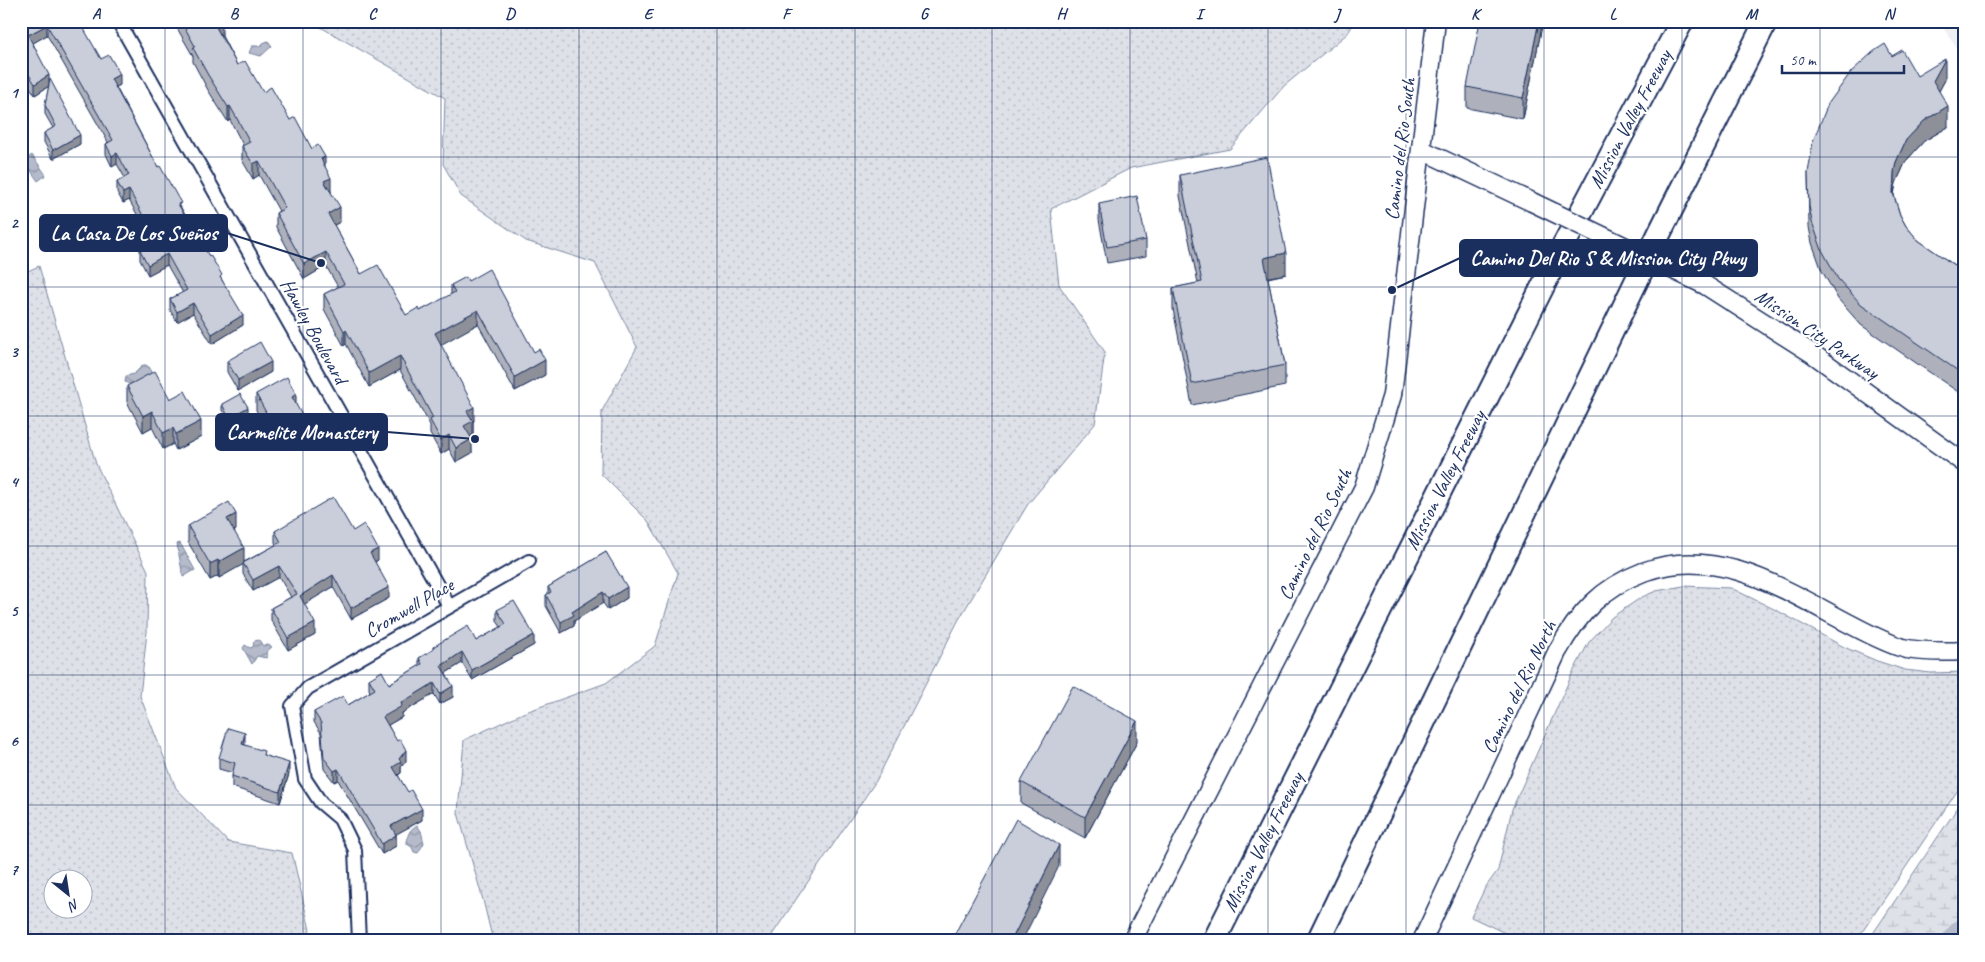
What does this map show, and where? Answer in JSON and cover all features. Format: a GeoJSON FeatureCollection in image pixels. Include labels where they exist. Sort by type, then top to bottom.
{"type":"FeatureCollection","features":[{"type":"Feature","properties":{"kind":"highway","name":"Mission Valley Freeway"},"geometry":{"type":"LineString","coordinates":[[1214,941],[1560,252],[1682,21]]}},
{"type":"Feature","properties":{"kind":"highway"},"geometry":{"type":"LineString","coordinates":[[1318,941],[1672,207],[1766,21]]}},
{"type":"Feature","properties":{"kind":"street","name":"Hawley Boulevard"},"geometry":{"type":"LineString","coordinates":[[118,21],[449,606]]}},
{"type":"Feature","properties":{"kind":"street","name":"Camino del Rio South"},"geometry":{"type":"LineString","coordinates":[[1132,941],[1364,487],[1392,395],[1436,21]]}},
{"type":"Feature","properties":{"kind":"street","name":"Mission City Parkway"},"geometry":{"type":"LineString","coordinates":[[1422,150],[1705,285],[1813,354],[1964,464]]}},
{"type":"Feature","properties":{"kind":"street","name":"Cromwell Place"},"geometry":{"type":"LineString","coordinates":[[359,941],[355,850],[340,819],[321,803],[305,779],[292,706],[308,688],[529,561]]}},
{"type":"Feature","properties":{"kind":"street","name":"Camino del Rio North"},"geometry":{"type":"LineString","coordinates":[[1422,941],[1557,652],[1571,627],[1596,599],[1612,586],[1652,568],[1670,564],[1706,563],[1724,566],[1760,578],[1864,632],[1906,648],[1940,652],[1964,651]]}},
{"type":"Feature","properties":{"kind":"shaded area"},"geometry":{"type":"Polygon","coordinates":[[[1938,21],[1964,21],[1964,57],[1938,21]]]}},
{"type":"Feature","properties":{"kind":"green space"},"geometry":{"type":"Polygon","coordinates":[[[310,21],[1355,21],[1348,33],[1284,86],[1230,149],[1131,168],[1051,209],[1059,285],[1105,352],[1095,424],[1028,504],[958,621],[876,781],[768,941],[493,941],[458,813],[464,740],[523,713],[606,683],[655,646],[678,573],[648,521],[601,474],[602,411],[637,347],[595,263],[526,241],[461,196],[443,164],[445,98],[310,21]]]}},
{"type":"Feature","properties":{"kind":"green space"},"geometry":{"type":"Polygon","coordinates":[[[39,266],[96,464],[148,571],[147,632],[140,696],[176,788],[228,842],[292,853],[310,930],[303,941],[21,941],[21,274],[39,266]]]}},
{"type":"Feature","properties":{"kind":"green space"},"geometry":{"type":"Polygon","coordinates":[[[1683,586],[1731,588],[1844,647],[1905,670],[1931,673],[1964,672],[1964,781],[1856,941],[1522,941],[1471,917],[1485,888],[1498,870],[1512,809],[1572,674],[1589,642],[1612,617],[1642,597],[1656,591],[1683,586]]]}},
{"type":"Feature","properties":{"kind":"green space"},"geometry":{"type":"Polygon","coordinates":[[[1964,798],[1964,941],[1868,941],[1872,935],[1964,798]]]}},
{"type":"Feature","properties":{"kind":"water"},"geometry":{"type":"Polygon","coordinates":[[[268,41],[272,46],[261,56],[249,53],[252,46],[262,46],[263,43],[268,41]]]}},
{"type":"Feature","properties":{"kind":"water"},"geometry":{"type":"Polygon","coordinates":[[[32,155],[46,175],[38,181],[24,161],[32,155]]]}},
{"type":"Feature","properties":{"kind":"water"},"geometry":{"type":"Polygon","coordinates":[[[143,365],[150,368],[151,373],[144,380],[129,384],[125,382],[126,376],[134,374],[143,365]]]}},
{"type":"Feature","properties":{"kind":"water"},"geometry":{"type":"Polygon","coordinates":[[[180,543],[195,570],[183,577],[177,544],[180,543]]]}},
{"type":"Feature","properties":{"kind":"water"},"geometry":{"type":"Polygon","coordinates":[[[259,640],[263,646],[268,645],[272,647],[266,652],[268,655],[266,658],[257,656],[252,664],[243,648],[245,645],[250,648],[253,647],[254,641],[259,640]]]}},
{"type":"Feature","properties":{"kind":"water"},"geometry":{"type":"Polygon","coordinates":[[[417,825],[421,831],[424,843],[418,853],[414,852],[412,847],[407,844],[409,833],[417,825]]]}},
{"type":"Feature","properties":{"kind":"building"},"geometry":{"type":"Polygon","coordinates":[[[21,21],[76,21],[77,24],[80,22],[101,59],[109,55],[120,74],[111,79],[158,167],[160,166],[181,203],[178,204],[222,275],[220,277],[243,315],[212,334],[193,303],[177,312],[170,299],[187,290],[167,254],[148,265],[140,250],[157,241],[129,190],[123,193],[117,182],[129,175],[117,153],[112,156],[106,144],[113,140],[47,25],[28,35],[49,75],[35,84],[24,67],[21,69],[21,21]]]}},
{"type":"Feature","properties":{"kind":"building"},"geometry":{"type":"Polygon","coordinates":[[[181,21],[220,21],[222,24],[216,27],[237,65],[245,61],[263,92],[271,87],[290,120],[295,117],[312,149],[318,145],[325,157],[321,159],[331,178],[324,181],[340,207],[328,214],[361,274],[378,265],[406,315],[418,308],[420,311],[455,292],[451,285],[466,277],[468,281],[489,269],[534,352],[539,349],[545,360],[515,377],[478,310],[435,333],[474,407],[467,411],[473,421],[464,426],[472,439],[456,448],[449,435],[441,440],[430,420],[433,418],[400,356],[369,373],[324,294],[344,284],[326,252],[304,264],[276,213],[285,208],[259,161],[253,164],[242,146],[250,142],[230,106],[228,107],[208,75],[181,21]]]}},
{"type":"Feature","properties":{"kind":"building"},"geometry":{"type":"Polygon","coordinates":[[[1480,21],[1539,21],[1523,98],[1467,87],[1480,21]]]}},
{"type":"Feature","properties":{"kind":"building"},"geometry":{"type":"Polygon","coordinates":[[[1885,44],[1892,56],[1902,50],[1917,76],[1945,59],[1933,81],[1948,106],[1924,121],[1906,140],[1896,162],[1893,193],[1900,215],[1906,226],[1918,240],[1964,272],[1964,375],[1861,304],[1838,279],[1822,250],[1812,222],[1809,206],[1808,173],[1813,141],[1828,104],[1851,72],[1885,44]]]}},
{"type":"Feature","properties":{"kind":"building"},"geometry":{"type":"Polygon","coordinates":[[[50,79],[80,135],[53,150],[44,133],[56,126],[45,105],[50,79]]]}},
{"type":"Feature","properties":{"kind":"building"},"geometry":{"type":"Polygon","coordinates":[[[1267,157],[1286,253],[1264,258],[1285,365],[1192,384],[1173,288],[1202,282],[1180,175],[1267,157]]]}},
{"type":"Feature","properties":{"kind":"building"},"geometry":{"type":"Polygon","coordinates":[[[1137,196],[1146,240],[1107,247],[1099,204],[1137,196]]]}},
{"type":"Feature","properties":{"kind":"building"},"geometry":{"type":"Polygon","coordinates":[[[260,342],[271,362],[238,380],[227,361],[260,342]]]}},
{"type":"Feature","properties":{"kind":"building"},"geometry":{"type":"Polygon","coordinates":[[[155,371],[170,399],[185,391],[201,421],[176,434],[173,428],[163,433],[152,411],[143,416],[127,386],[155,371]]]}},
{"type":"Feature","properties":{"kind":"building"},"geometry":{"type":"Polygon","coordinates":[[[287,377],[296,394],[292,397],[304,419],[277,433],[256,394],[287,377]]]}},
{"type":"Feature","properties":{"kind":"building"},"geometry":{"type":"Polygon","coordinates":[[[240,394],[248,407],[229,418],[222,404],[240,394]]]}},
{"type":"Feature","properties":{"kind":"building"},"geometry":{"type":"Polygon","coordinates":[[[333,497],[353,531],[364,524],[378,549],[370,553],[389,587],[351,608],[333,575],[300,596],[315,623],[288,638],[271,608],[297,594],[279,566],[253,580],[243,563],[281,542],[275,531],[333,497]]]}},
{"type":"Feature","properties":{"kind":"building"},"geometry":{"type":"Polygon","coordinates":[[[229,502],[236,514],[227,519],[244,548],[219,562],[218,560],[210,564],[188,526],[229,502]]]}},
{"type":"Feature","properties":{"kind":"building"},"geometry":{"type":"Polygon","coordinates":[[[606,552],[627,587],[608,599],[603,592],[572,612],[574,615],[561,622],[546,595],[551,592],[548,587],[606,552]]]}},
{"type":"Feature","properties":{"kind":"building"},"geometry":{"type":"Polygon","coordinates":[[[514,601],[534,635],[472,670],[462,652],[441,666],[453,686],[440,694],[434,683],[401,703],[402,706],[383,717],[397,741],[400,739],[406,750],[399,759],[401,762],[393,767],[408,792],[411,790],[422,809],[391,826],[396,835],[382,844],[338,769],[334,771],[324,758],[321,723],[314,712],[343,696],[348,705],[375,689],[369,679],[382,671],[389,684],[422,664],[419,658],[434,649],[433,647],[468,626],[476,641],[506,624],[497,610],[514,601]]]}},
{"type":"Feature","properties":{"kind":"building"},"geometry":{"type":"Polygon","coordinates":[[[1073,686],[1137,721],[1085,817],[1021,782],[1073,686]]]}},
{"type":"Feature","properties":{"kind":"building"},"geometry":{"type":"Polygon","coordinates":[[[228,728],[245,733],[242,744],[264,751],[263,755],[289,763],[280,792],[232,776],[235,763],[219,758],[228,728]]]}},
{"type":"Feature","properties":{"kind":"building"},"geometry":{"type":"Polygon","coordinates":[[[1016,819],[1059,845],[1011,941],[951,941],[1016,819]]]}},
{"type":"Feature","properties":{"kind":"waterway"},"geometry":{"type":"LineString","coordinates":[[1957,941],[1964,933]]}},
{"type":"Feature","properties":{"kind":"place","name":"La Casa De Los Sueños"},"geometry":{"type":"Point","coordinates":[321,263]}},
{"type":"Feature","properties":{"kind":"place","name":"Camino Del Rio S & Mission City Pkwy"},"geometry":{"type":"Point","coordinates":[1392,290]}},
{"type":"Feature","properties":{"kind":"place","name":"Carmelite Monastery"},"geometry":{"type":"Point","coordinates":[475,439]}}]}
